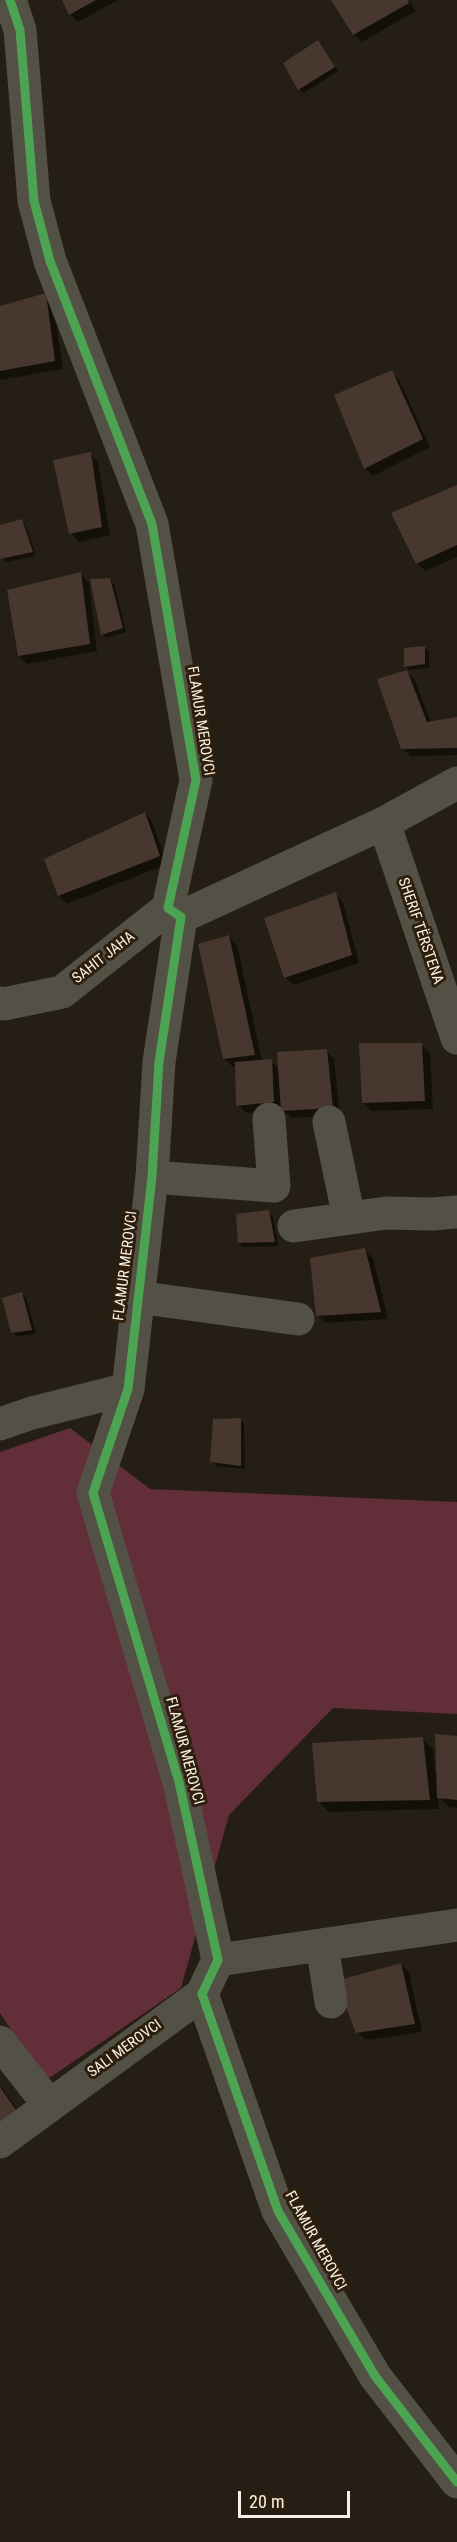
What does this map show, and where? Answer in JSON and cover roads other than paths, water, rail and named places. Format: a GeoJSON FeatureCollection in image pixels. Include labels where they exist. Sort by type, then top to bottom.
{"type":"FeatureCollection","features":[{"type":"Feature","properties":{"kind":"street","name":"FLAMUR MEROVCI"},"geometry":{"type":"LineString","coordinates":[[10,0],[20,30],[34,201],[50,261],[152,524],[196,780],[175,913],[159,1062],[152,1177],[128,1389],[93,1492],[179,1782],[218,1960]]}},
{"type":"Feature","properties":{"kind":"street"},"geometry":{"type":"LineString","coordinates":[[175,913],[384,823],[457,783]]}},
{"type":"Feature","properties":{"kind":"street","name":"SHERIF TËRSTENA"},"geometry":{"type":"LineString","coordinates":[[384,823],[457,1038]]}},
{"type":"Feature","properties":{"kind":"street","name":"SAHIT JAHA"},"geometry":{"type":"LineString","coordinates":[[1,1005],[62,992],[175,913]]}},
{"type":"Feature","properties":{"kind":"street"},"geometry":{"type":"LineString","coordinates":[[152,1177],[274,1186],[269,1119]]}},
{"type":"Feature","properties":{"kind":"street"},"geometry":{"type":"LineString","coordinates":[[328,1122],[349,1218]]}},
{"type":"Feature","properties":{"kind":"street"},"geometry":{"type":"LineString","coordinates":[[294,1226],[386,1213],[457,1212]]}},
{"type":"Feature","properties":{"kind":"street"},"geometry":{"type":"LineString","coordinates":[[137,1297],[298,1319]]}},
{"type":"Feature","properties":{"kind":"street"},"geometry":{"type":"LineString","coordinates":[[0,1424],[32,1413],[128,1389]]}},
{"type":"Feature","properties":{"kind":"street"},"geometry":{"type":"LineString","coordinates":[[202,1994],[218,1960],[457,1925]]}},
{"type":"Feature","properties":{"kind":"street"},"geometry":{"type":"LineString","coordinates":[[322,1945],[331,2002]]}},
{"type":"Feature","properties":{"kind":"street","name":"FLAMUR MEROVCI"},"geometry":{"type":"LineString","coordinates":[[202,1994],[278,2211],[375,2376],[457,2482]]}},
{"type":"Feature","properties":{"kind":"street","name":"SALI MEROVCI"},"geometry":{"type":"LineString","coordinates":[[0,2142],[202,1994]]}},
{"type":"Feature","properties":{"kind":"street"},"geometry":{"type":"LineString","coordinates":[[0,2042],[49,2105]]}}]}
